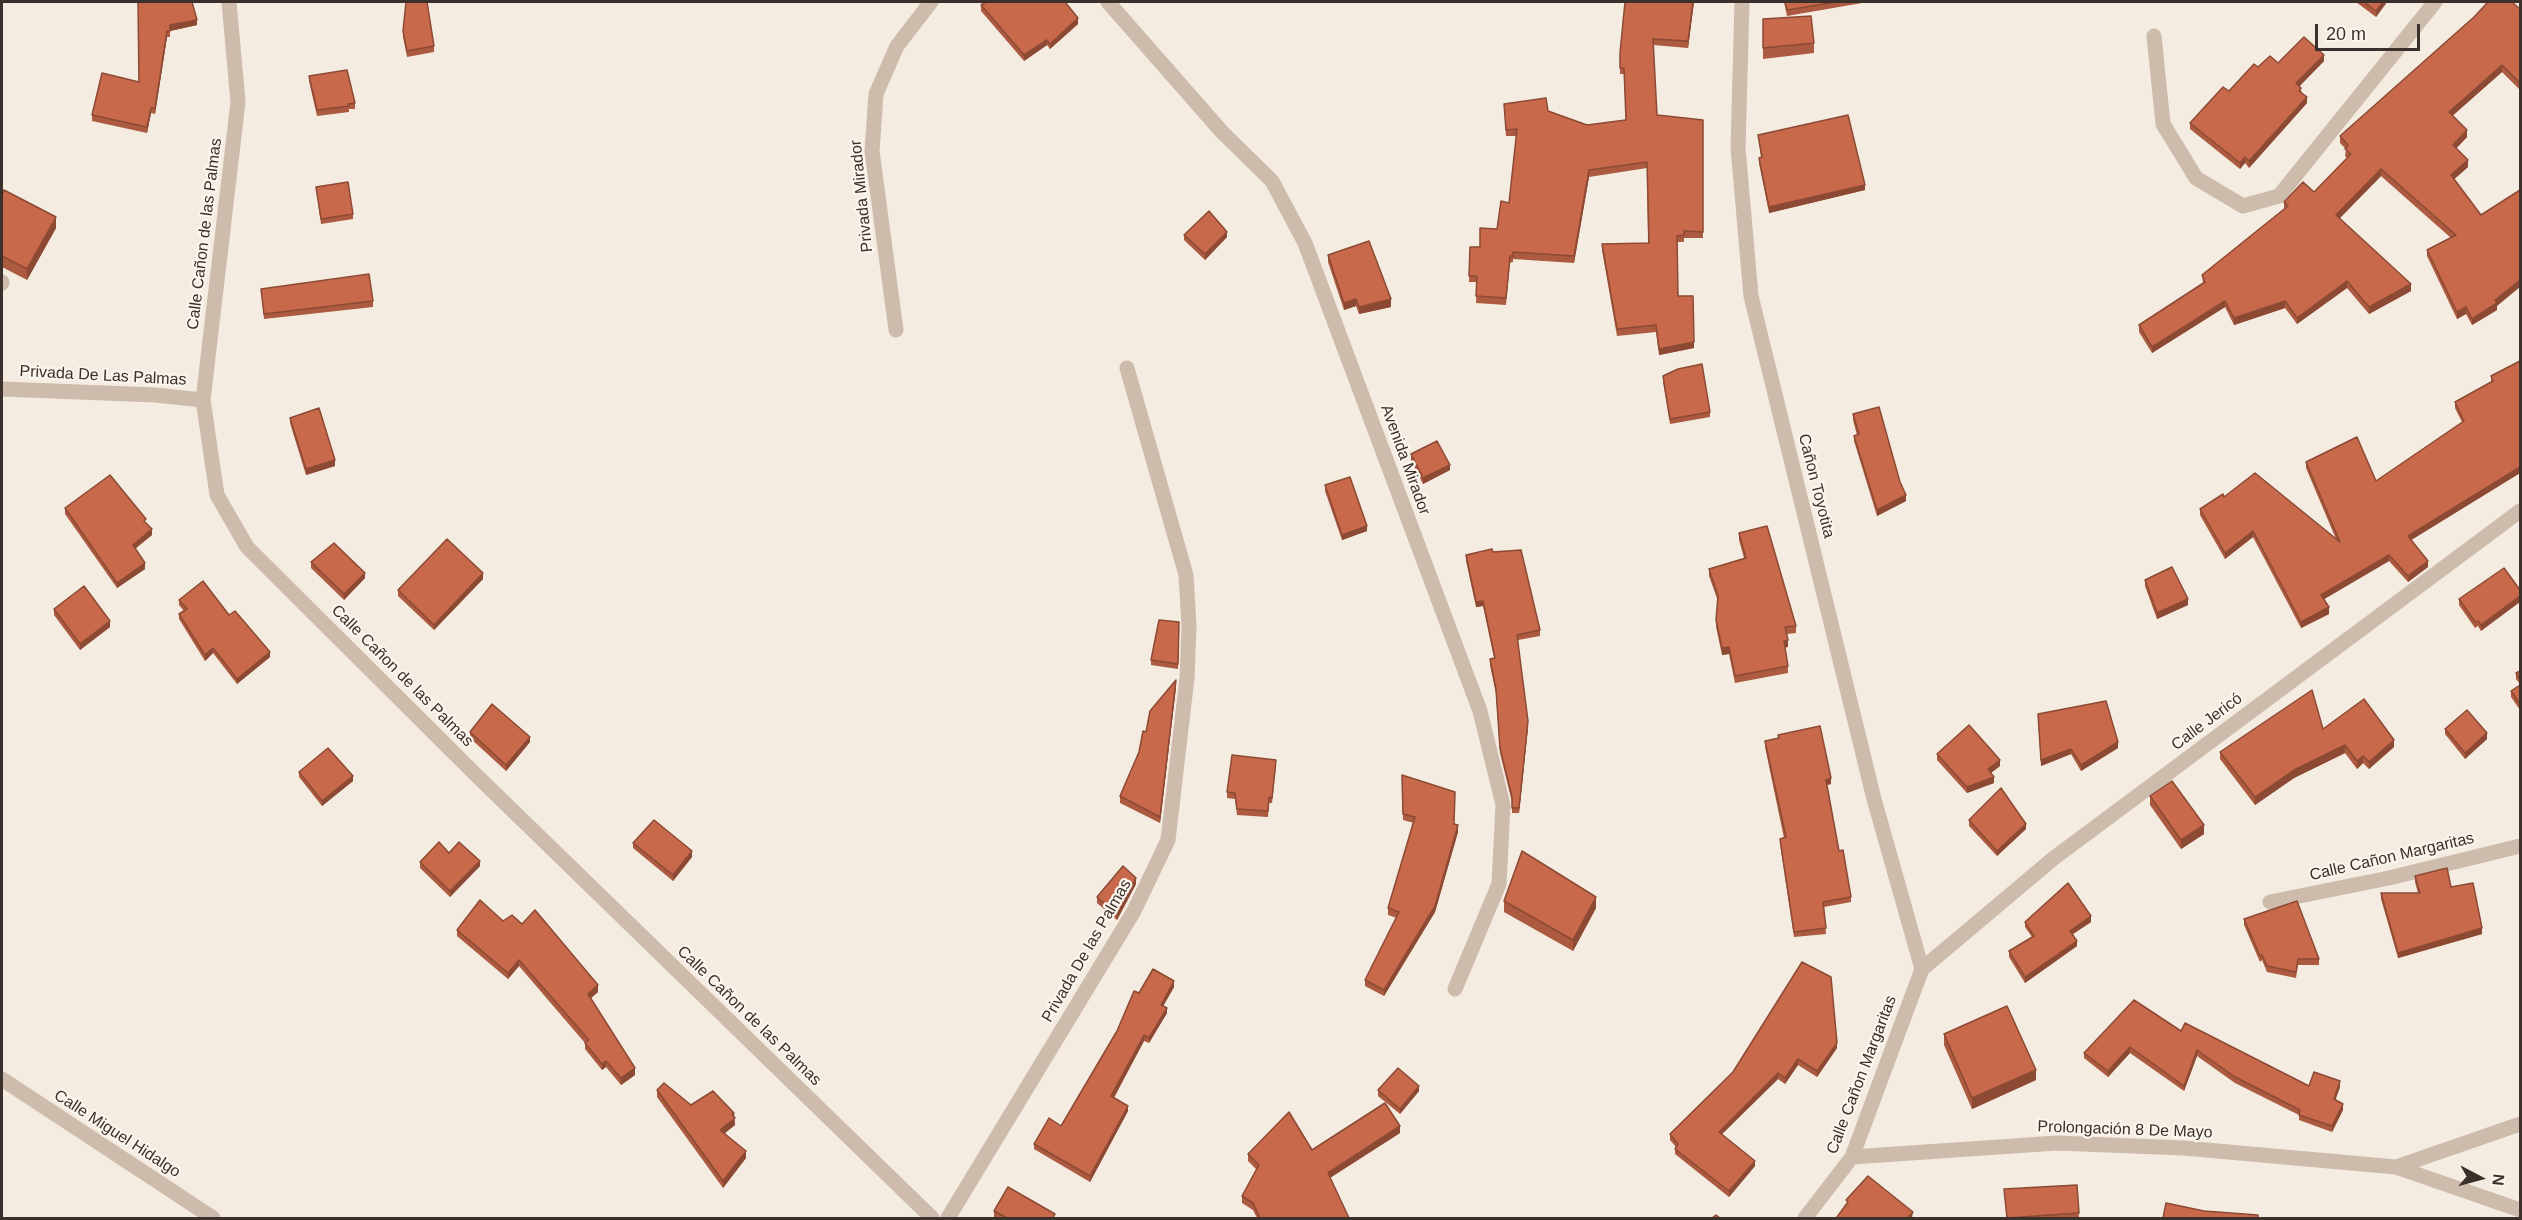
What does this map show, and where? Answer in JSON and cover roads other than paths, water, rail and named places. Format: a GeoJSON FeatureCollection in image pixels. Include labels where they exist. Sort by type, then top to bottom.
{"type":"FeatureCollection","features":[{"type":"Feature","properties":{"kind":"street","name":"Calle Cañon de las Palmas"},"geometry":{"type":"LineString","coordinates":[[229,2],[238,102],[203,400],[217,495],[247,547],[483,781],[932,1218]]}},
{"type":"Feature","properties":{"kind":"street","name":"Privada Mirador"},"geometry":{"type":"LineString","coordinates":[[896,330],[872,151],[876,94],[897,46],[931,2]]}},
{"type":"Feature","properties":{"kind":"street","name":"Avenida Mirador"},"geometry":{"type":"LineString","coordinates":[[1108,2],[1222,132],[1272,181],[1305,243],[1480,711],[1503,805],[1499,884],[1455,989]]}},
{"type":"Feature","properties":{"kind":"street","name":"Cañon Toyotita"},"geometry":{"type":"LineString","coordinates":[[1742,2],[1737,148],[1751,296],[1874,799],[1922,969]]}},
{"type":"Feature","properties":{"kind":"street"},"geometry":{"type":"LineString","coordinates":[[2154,36],[2163,124],[2196,178],[2242,206],[2279,196],[2435,2]]}},
{"type":"Feature","properties":{"kind":"street","name":"Privada De las Palmas"},"geometry":{"type":"LineString","coordinates":[[948,1218],[1134,911],[1168,840],[1186,678],[1189,626],[1186,575],[1127,368]]}},
{"type":"Feature","properties":{"kind":"street","name":"Privada De Las Palmas"},"geometry":{"type":"LineString","coordinates":[[2,389],[155,395],[203,400]]}},
{"type":"Feature","properties":{"kind":"street","name":"Calle Jericó"},"geometry":{"type":"LineString","coordinates":[[1922,969],[2054,858],[2520,512]]}},
{"type":"Feature","properties":{"kind":"street","name":"Calle Cañon Margaritas"},"geometry":{"type":"LineString","coordinates":[[2270,902],[2389,878],[2520,846]]}},
{"type":"Feature","properties":{"kind":"street","name":"Calle Cañon Margaritas"},"geometry":{"type":"LineString","coordinates":[[1805,1218],[1852,1157],[1922,969]]}},
{"type":"Feature","properties":{"kind":"street","name":"Calle Miguel Hidalgo"},"geometry":{"type":"LineString","coordinates":[[2,1079],[213,1218]]}},
{"type":"Feature","properties":{"kind":"street"},"geometry":{"type":"LineString","coordinates":[[2397,1167],[2520,1124]]}},
{"type":"Feature","properties":{"kind":"street","name":"Prolongación 8 De Mayo"},"geometry":{"type":"LineString","coordinates":[[1852,1157],[2057,1143],[2184,1148],[2397,1167]]}},
{"type":"Feature","properties":{"kind":"street"},"geometry":{"type":"LineString","coordinates":[[2397,1167],[2520,1210]]}}]}
